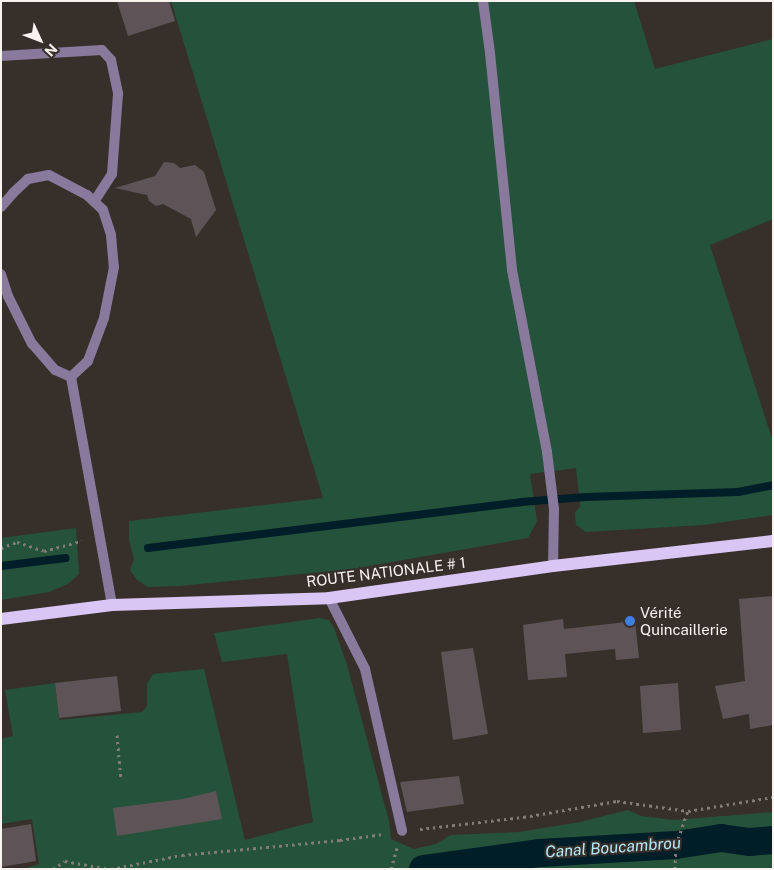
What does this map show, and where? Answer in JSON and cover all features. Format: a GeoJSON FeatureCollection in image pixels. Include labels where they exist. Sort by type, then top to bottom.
{"type":"FeatureCollection","features":[{"type":"Feature","properties":{"kind":"main road","name":"ROUTE NATIONALE # 1"},"geometry":{"type":"LineString","coordinates":[[1,619],[112,605],[330,598],[553,566],[773,541]]}},
{"type":"Feature","properties":{"kind":"lane"},"geometry":{"type":"LineString","coordinates":[[483,1],[512,270],[549,471],[554,509],[553,566]]}},
{"type":"Feature","properties":{"kind":"lane"},"geometry":{"type":"LineString","coordinates":[[1,56],[102,50],[112,60],[118,94],[112,174],[94,202]]}},
{"type":"Feature","properties":{"kind":"lane"},"geometry":{"type":"LineString","coordinates":[[1,207],[28,179],[49,174],[87,195],[103,210],[111,236],[114,267],[104,318],[88,361],[71,377]]}},
{"type":"Feature","properties":{"kind":"lane"},"geometry":{"type":"LineString","coordinates":[[1,274],[8,296],[32,344],[55,370],[71,377]]}},
{"type":"Feature","properties":{"kind":"lane"},"geometry":{"type":"LineString","coordinates":[[71,377],[112,605]]}},
{"type":"Feature","properties":{"kind":"lane"},"geometry":{"type":"LineString","coordinates":[[330,598],[365,669],[402,831]]}},
{"type":"Feature","properties":{"kind":"path"},"geometry":{"type":"LineString","coordinates":[[1,548],[17,542],[44,551],[63,544],[99,537]]}},
{"type":"Feature","properties":{"kind":"path"},"geometry":{"type":"LineString","coordinates":[[117,735],[121,780]]}},
{"type":"Feature","properties":{"kind":"path"},"geometry":{"type":"LineString","coordinates":[[53,869],[65,861],[110,869],[182,856],[340,840],[530,816],[617,801],[688,811],[773,797]]}},
{"type":"Feature","properties":{"kind":"path"},"geometry":{"type":"LineString","coordinates":[[675,869],[676,845],[688,811]]}},
{"type":"Feature","properties":{"kind":"green space"},"geometry":{"type":"Polygon","coordinates":[[[171,1],[634,1],[655,69],[773,39],[773,219],[710,245],[773,442],[773,515],[703,525],[586,532],[576,525],[575,513],[580,506],[576,468],[530,474],[537,521],[528,538],[352,569],[179,586],[148,587],[137,580],[130,570],[134,559],[129,540],[129,521],[323,498],[171,1]]]}},
{"type":"Feature","properties":{"kind":"green space"},"geometry":{"type":"Polygon","coordinates":[[[76,528],[79,574],[68,584],[49,592],[1,600],[1,538],[76,528]]]}},
{"type":"Feature","properties":{"kind":"green space"},"geometry":{"type":"Polygon","coordinates":[[[320,618],[329,620],[334,628],[347,665],[389,821],[391,839],[414,849],[436,844],[451,835],[519,832],[580,822],[628,810],[641,816],[674,820],[773,812],[773,837],[743,838],[716,835],[650,844],[600,843],[398,869],[24,869],[39,864],[32,819],[1,824],[1,739],[13,736],[5,690],[55,683],[59,720],[142,712],[147,706],[147,684],[153,674],[204,669],[245,840],[313,822],[287,654],[222,662],[214,633],[320,618]]]}},
{"type":"Feature","properties":{"kind":"green space"},"geometry":{"type":"Polygon","coordinates":[[[773,845],[773,869],[487,869],[590,855],[665,853],[773,845]]]}},
{"type":"Feature","properties":{"kind":"building"},"geometry":{"type":"Polygon","coordinates":[[[117,1],[169,1],[175,21],[128,36],[117,1]]]}},
{"type":"Feature","properties":{"kind":"building"},"geometry":{"type":"Polygon","coordinates":[[[164,162],[174,163],[180,168],[195,165],[204,172],[216,210],[196,237],[191,219],[163,204],[156,206],[149,201],[147,195],[115,188],[155,176],[164,162]]]}},
{"type":"Feature","properties":{"kind":"building"},"geometry":{"type":"Polygon","coordinates":[[[773,596],[773,725],[750,729],[749,714],[723,719],[715,686],[745,681],[739,599],[773,596]]]}},
{"type":"Feature","properties":{"kind":"building"},"geometry":{"type":"Polygon","coordinates":[[[563,619],[564,629],[635,621],[639,658],[616,660],[615,649],[565,654],[567,677],[528,680],[523,625],[563,619]]]}},
{"type":"Feature","properties":{"kind":"building"},"geometry":{"type":"Polygon","coordinates":[[[473,648],[488,734],[453,740],[441,652],[473,648]]]}},
{"type":"Feature","properties":{"kind":"building"},"geometry":{"type":"Polygon","coordinates":[[[117,676],[121,711],[59,718],[55,683],[117,676]]]}},
{"type":"Feature","properties":{"kind":"building"},"geometry":{"type":"Polygon","coordinates":[[[678,683],[681,730],[643,733],[640,686],[678,683]]]}},
{"type":"Feature","properties":{"kind":"building"},"geometry":{"type":"Polygon","coordinates":[[[459,776],[464,804],[407,812],[400,782],[459,776]]]}},
{"type":"Feature","properties":{"kind":"building"},"geometry":{"type":"Polygon","coordinates":[[[216,791],[222,819],[117,836],[113,808],[183,799],[216,791]]]}},
{"type":"Feature","properties":{"kind":"building"},"geometry":{"type":"Polygon","coordinates":[[[31,824],[36,861],[1,867],[1,829],[31,824]]]}},
{"type":"Feature","properties":{"kind":"waterway"},"geometry":{"type":"LineString","coordinates":[[148,548],[521,502],[586,497],[738,492],[773,485]]}},
{"type":"Feature","properties":{"kind":"waterway"},"geometry":{"type":"LineString","coordinates":[[1,566],[66,558]]}},
{"type":"Feature","properties":{"kind":"waterway","name":"Canal Boucambrou"},"geometry":{"type":"LineString","coordinates":[[423,869],[540,853],[676,845],[721,838],[750,842],[773,840]]}},
{"type":"Feature","properties":{"kind":"place","name":"Vérité Quincaillerie"},"geometry":{"type":"Point","coordinates":[630,621]}}]}
